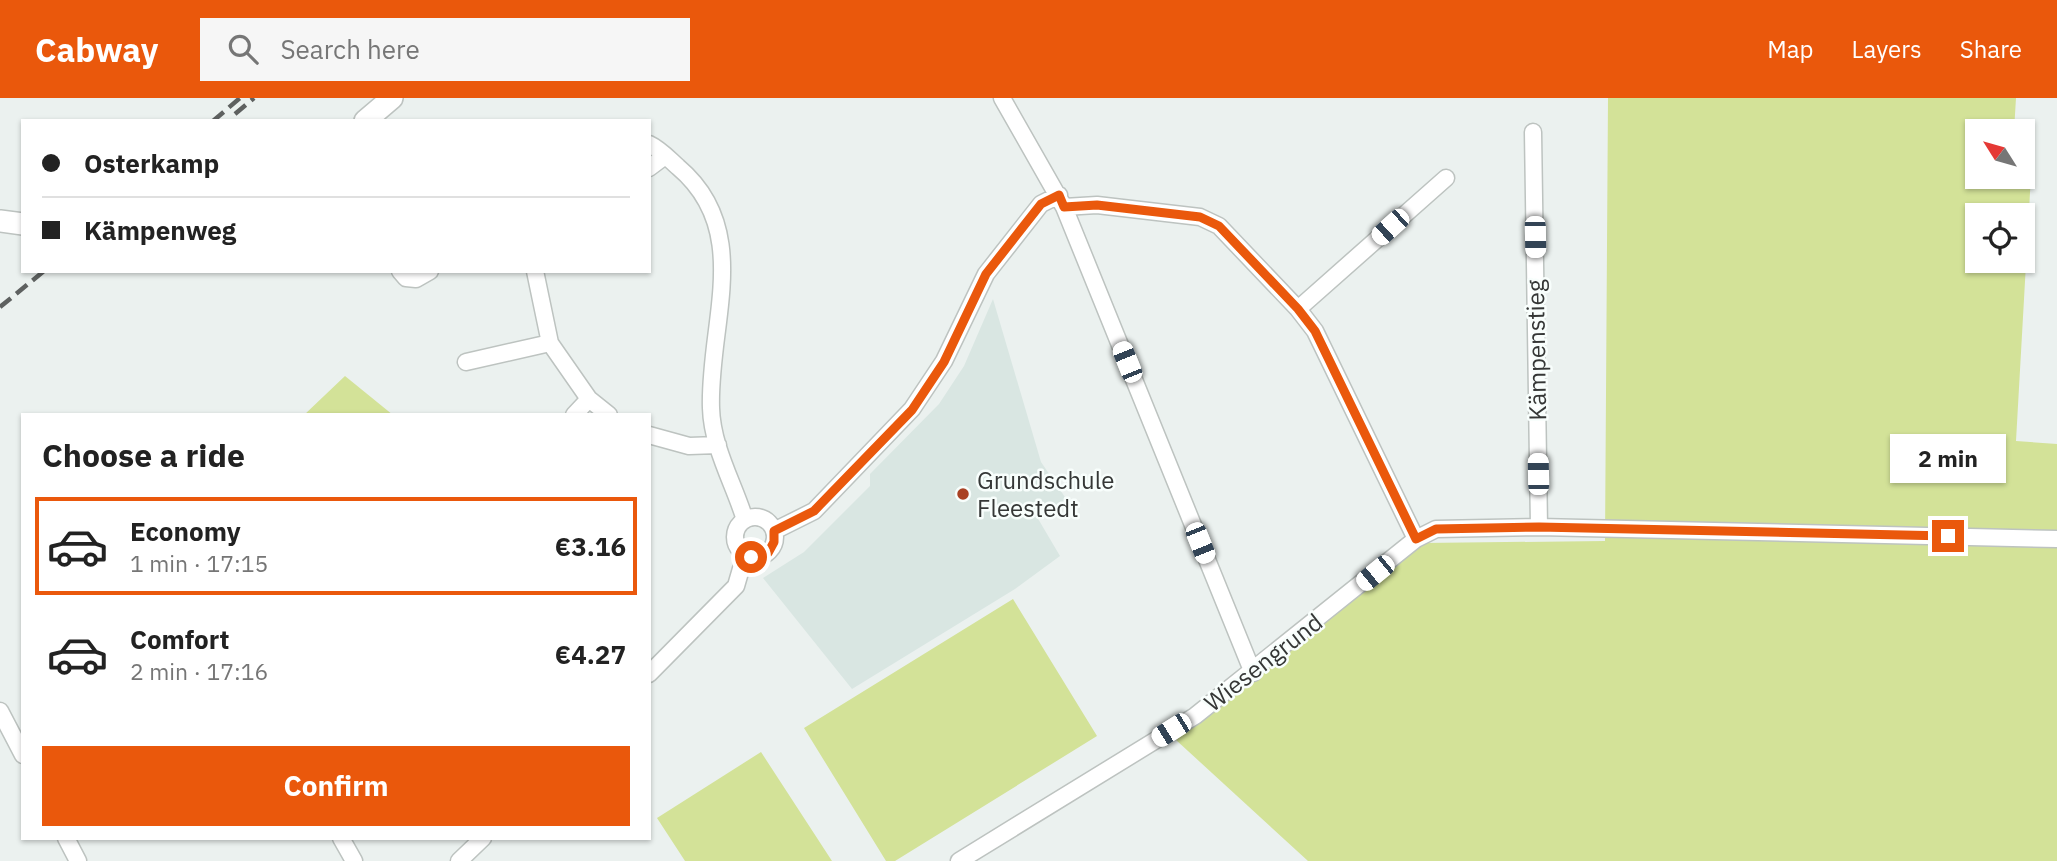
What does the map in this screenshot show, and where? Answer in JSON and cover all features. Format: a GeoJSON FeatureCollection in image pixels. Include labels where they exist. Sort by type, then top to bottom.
{"type":"FeatureCollection","features":[{"type":"Feature","properties":{"kind":"street"},"geometry":{"type":"LineString","coordinates":[[367,119],[392,98]]}},
{"type":"Feature","properties":{"kind":"street"},"geometry":{"type":"LineString","coordinates":[[1002,98],[1062,201],[1253,673]]}},
{"type":"Feature","properties":{"kind":"street","name":"Kämpenstieg"},"geometry":{"type":"LineString","coordinates":[[1533,132],[1539,527]]}},
{"type":"Feature","properties":{"kind":"street"},"geometry":{"type":"LineString","coordinates":[[651,146],[695,181],[711,204],[720,228],[722,277],[711,411],[718,445],[745,520]]}},
{"type":"Feature","properties":{"kind":"street"},"geometry":{"type":"LineString","coordinates":[[651,166],[665,156]]}},
{"type":"Feature","properties":{"kind":"street"},"geometry":{"type":"LineString","coordinates":[[1298,309],[1446,178]]}},
{"type":"Feature","properties":{"kind":"street"},"geometry":{"type":"LineString","coordinates":[[774,531],[814,511],[912,410],[944,362],[986,274],[1041,204],[1062,201],[1200,217],[1219,226],[1298,309],[1315,331],[1416,539],[1436,529],[1539,527],[2057,539]]}},
{"type":"Feature","properties":{"kind":"street"},"geometry":{"type":"LineString","coordinates":[[0,221],[21,224]]}},
{"type":"Feature","properties":{"kind":"street"},"geometry":{"type":"LineString","coordinates":[[402,273],[406,278],[416,279],[426,273]]}},
{"type":"Feature","properties":{"kind":"street"},"geometry":{"type":"LineString","coordinates":[[535,273],[550,343],[589,399],[606,413]]}},
{"type":"Feature","properties":{"kind":"street"},"geometry":{"type":"LineString","coordinates":[[466,362],[550,343]]}},
{"type":"Feature","properties":{"kind":"street"},"geometry":{"type":"LineString","coordinates":[[576,413],[589,399]]}},
{"type":"Feature","properties":{"kind":"street"},"geometry":{"type":"LineString","coordinates":[[651,441],[689,446],[718,445]]}},
{"type":"Feature","properties":{"kind":"street"},"geometry":{"type":"LineString","coordinates":[[762,519],[774,531],[774,542],[768,553],[757,558],[745,555],[739,550],[735,533],[745,520],[762,519]]}},
{"type":"Feature","properties":{"kind":"street","name":"Wiesengrund"},"geometry":{"type":"LineString","coordinates":[[959,861],[1195,716],[1253,673],[1416,539]]}},
{"type":"Feature","properties":{"kind":"street"},"geometry":{"type":"LineString","coordinates":[[651,672],[736,586],[745,555]]}},
{"type":"Feature","properties":{"kind":"street"},"geometry":{"type":"LineString","coordinates":[[0,711],[21,751]]}},
{"type":"Feature","properties":{"kind":"street"},"geometry":{"type":"LineString","coordinates":[[67,840],[78,861]]}},
{"type":"Feature","properties":{"kind":"street"},"geometry":{"type":"LineString","coordinates":[[342,840],[354,861]]}},
{"type":"Feature","properties":{"kind":"street"},"geometry":{"type":"LineString","coordinates":[[459,861],[481,840]]}},
{"type":"Feature","properties":{"kind":"shaded area","name":"Grundschule Fleestedt"},"geometry":{"type":"Polygon","coordinates":[[[993,299],[1041,462],[1069,503],[1037,517],[1060,556],[1015,589],[852,689],[763,578],[804,552],[870,486],[870,474],[939,404],[964,366],[993,299]]]}},
{"type":"Feature","properties":{"kind":"green space"},"geometry":{"type":"Polygon","coordinates":[[[1608,98],[2016,98],[2015,119],[1965,119],[1965,189],[2030,189],[2029,203],[1965,203],[1965,273],[2025,273],[2016,441],[2057,444],[2057,861],[1308,861],[1176,740],[1423,543],[1605,541],[1608,98]]]}},
{"type":"Feature","properties":{"kind":"green space"},"geometry":{"type":"Polygon","coordinates":[[[345,376],[391,413],[306,413],[345,376]]]}},
{"type":"Feature","properties":{"kind":"green space"},"geometry":{"type":"Polygon","coordinates":[[[1013,599],[1097,736],[895,861],[886,861],[804,728],[1013,599]]]}},
{"type":"Feature","properties":{"kind":"green space"},"geometry":{"type":"Polygon","coordinates":[[[761,752],[832,861],[685,861],[657,818],[761,752]]]}},
{"type":"Feature","properties":{"kind":"railway"},"geometry":{"type":"LineString","coordinates":[[215,119],[240,98]]}},
{"type":"Feature","properties":{"kind":"railway"},"geometry":{"type":"LineString","coordinates":[[235,114],[254,98]]}},
{"type":"Feature","properties":{"kind":"railway"},"geometry":{"type":"LineString","coordinates":[[0,307],[42,273]]}},
{"type":"Feature","properties":{"kind":"place","name":"Grundschule Fleestedt"},"geometry":{"type":"Point","coordinates":[963,494]}},
{"type":"Feature","properties":{"kind":"route"},"geometry":{"type":"LineString","coordinates":[[751,557],[757,558],[768,553],[774,542],[774,531],[814,511],[912,410],[944,362],[986,274],[1041,204],[1059,195],[1064,207],[1097,205],[1200,217],[1219,226],[1298,309],[1315,331],[1416,539],[1436,529],[1539,527],[1948,536]]}}]}
